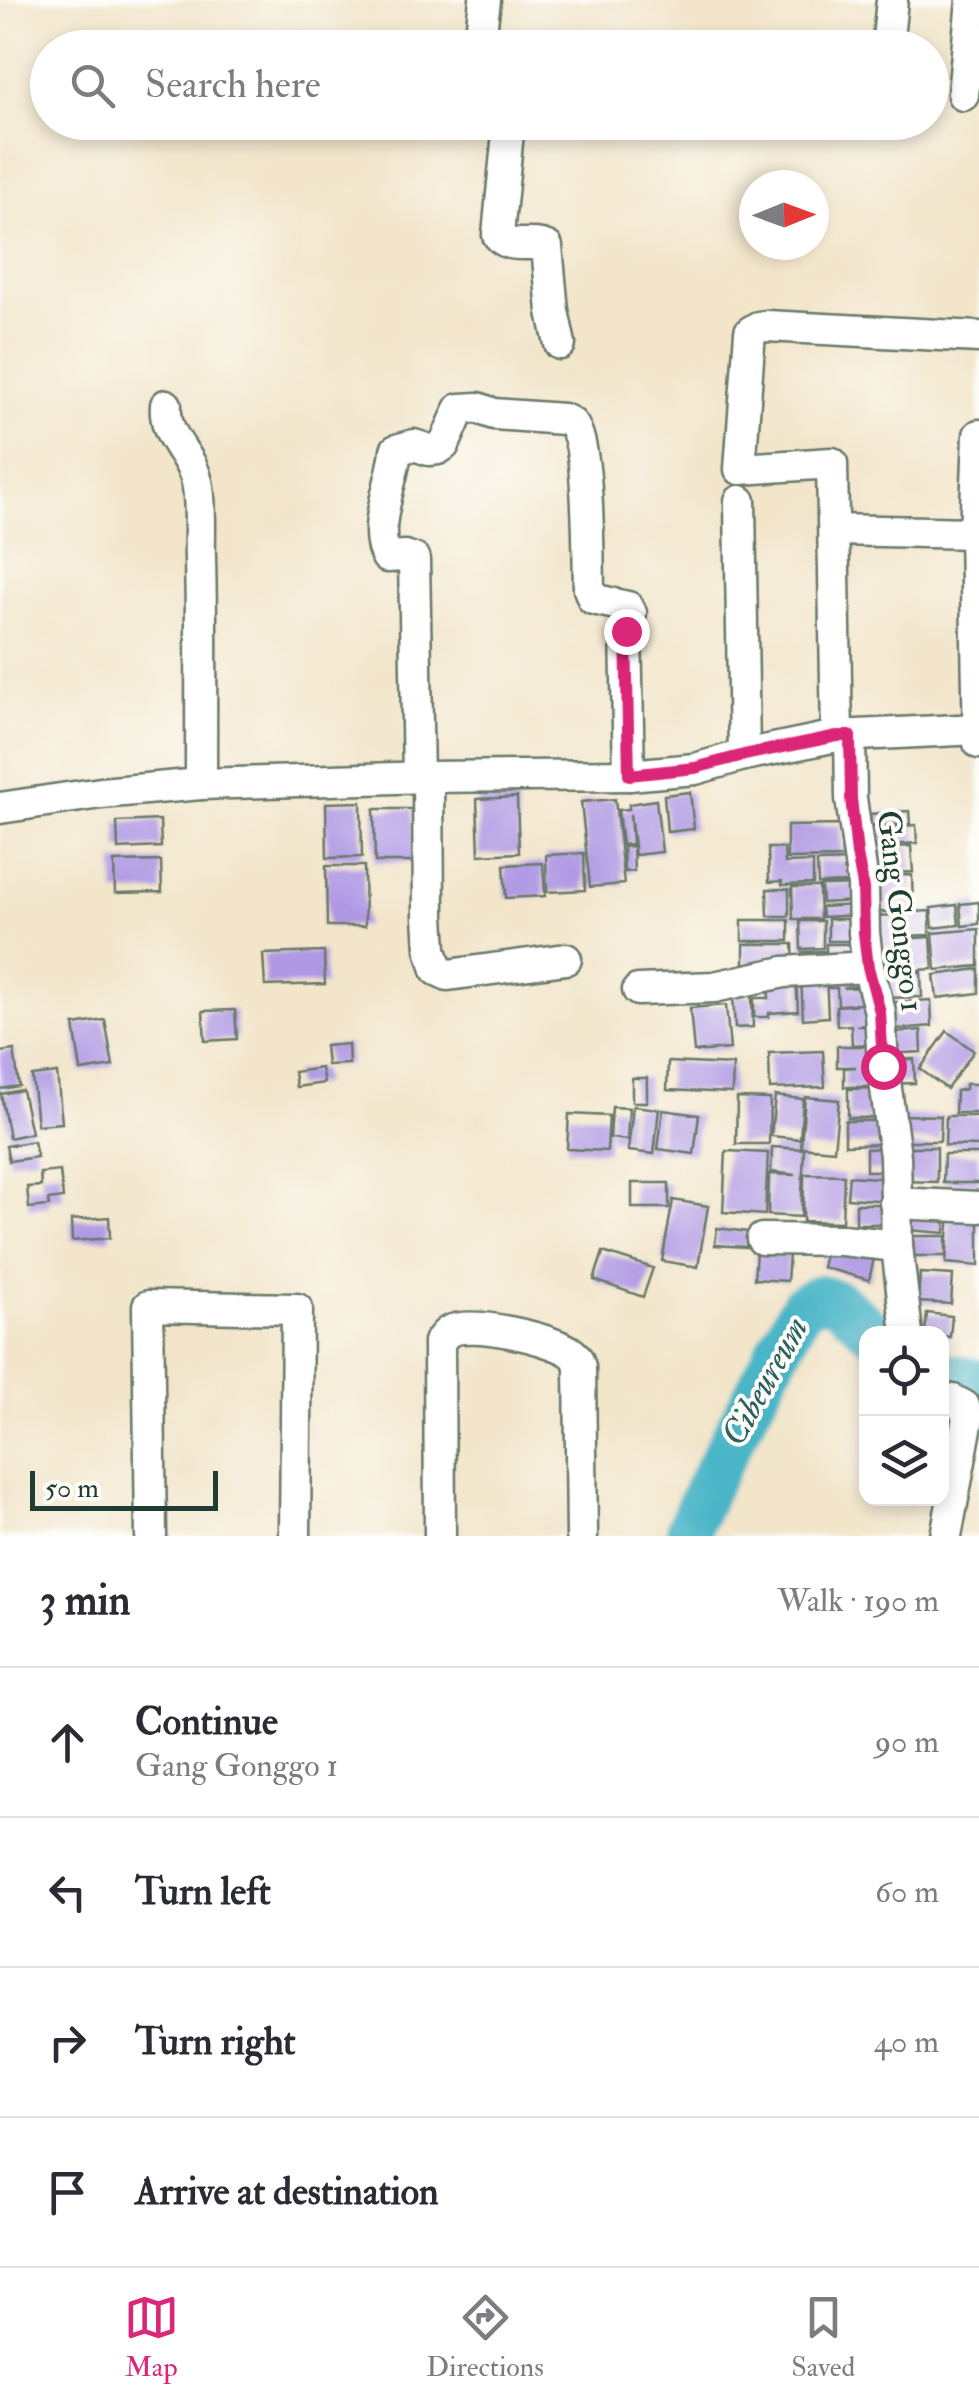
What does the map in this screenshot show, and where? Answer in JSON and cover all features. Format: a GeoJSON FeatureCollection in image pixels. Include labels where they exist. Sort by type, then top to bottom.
{"type":"FeatureCollection","features":[{"type":"Feature","properties":{"kind":"street"},"geometry":{"type":"LineString","coordinates":[[481,30],[484,0]]}},
{"type":"Feature","properties":{"kind":"street"},"geometry":{"type":"LineString","coordinates":[[889,30],[892,0]]}},
{"type":"Feature","properties":{"kind":"street"},"geometry":{"type":"LineString","coordinates":[[962,0],[979,1]]}},
{"type":"Feature","properties":{"kind":"street"},"geometry":{"type":"LineString","coordinates":[[963,95],[972,0]]}},
{"type":"Feature","properties":{"kind":"street"},"geometry":{"type":"LineString","coordinates":[[507,140],[498,235],[510,244],[548,247],[560,344]]}},
{"type":"Feature","properties":{"kind":"street","name":"Gang Gonggo 1"},"geometry":{"type":"LineString","coordinates":[[907,1326],[898,1246],[896,1156],[880,1012],[868,967],[863,886],[844,736],[832,463],[740,469],[750,332],[758,327],[979,336]]}},
{"type":"Feature","properties":{"kind":"street"},"geometry":{"type":"LineString","coordinates":[[166,405],[166,422],[197,482],[200,784]]}},
{"type":"Feature","properties":{"kind":"street"},"geometry":{"type":"LineString","coordinates":[[566,958],[448,975],[436,970],[431,949],[414,560],[387,556],[382,551],[382,529],[396,450],[414,445],[438,449],[444,445],[460,409],[564,419],[578,436],[585,466],[589,588],[593,599],[628,607],[630,613],[626,631],[629,775]]}},
{"type":"Feature","properties":{"kind":"street"},"geometry":{"type":"LineString","coordinates":[[979,435],[975,532],[979,743]]}},
{"type":"Feature","properties":{"kind":"street"},"geometry":{"type":"LineString","coordinates":[[740,501],[744,755]]}},
{"type":"Feature","properties":{"kind":"street"},"geometry":{"type":"LineString","coordinates":[[834,530],[975,532]]}},
{"type":"Feature","properties":{"kind":"street"},"geometry":{"type":"LineString","coordinates":[[0,808],[200,784],[629,775],[695,768],[844,736],[978,728]]}},
{"type":"Feature","properties":{"kind":"street"},"geometry":{"type":"LineString","coordinates":[[638,990],[714,987],[784,972],[868,967]]}},
{"type":"Feature","properties":{"kind":"street"},"geometry":{"type":"LineString","coordinates":[[896,1203],[979,1207]]}},
{"type":"Feature","properties":{"kind":"street"},"geometry":{"type":"LineString","coordinates":[[762,1239],[842,1240],[898,1246]]}},
{"type":"Feature","properties":{"kind":"street"},"geometry":{"type":"LineString","coordinates":[[151,1536],[148,1306],[297,1309],[295,1536]]}},
{"type":"Feature","properties":{"kind":"street"},"geometry":{"type":"LineString","coordinates":[[440,1536],[439,1342],[450,1331],[468,1328],[508,1331],[542,1340],[570,1351],[577,1358],[582,1536]]}},
{"type":"Feature","properties":{"kind":"street"},"geometry":{"type":"LineString","coordinates":[[946,1536],[968,1418],[964,1406],[949,1400]]}},
{"type":"Feature","properties":{"kind":"building"},"geometry":{"type":"Polygon","coordinates":[[[690,792],[694,829],[667,832],[664,795],[690,792]]]}},
{"type":"Feature","properties":{"kind":"building"},"geometry":{"type":"Polygon","coordinates":[[[517,797],[519,853],[479,855],[477,799],[517,797]]]}},
{"type":"Feature","properties":{"kind":"building"},"geometry":{"type":"Polygon","coordinates":[[[615,799],[624,884],[590,887],[581,802],[615,799]]]}},
{"type":"Feature","properties":{"kind":"building"},"geometry":{"type":"Polygon","coordinates":[[[656,800],[662,852],[635,855],[630,814],[632,844],[622,845],[618,810],[629,809],[629,804],[656,800]]]}},
{"type":"Feature","properties":{"kind":"building"},"geometry":{"type":"Polygon","coordinates":[[[361,802],[362,857],[327,858],[326,803],[361,802]]]}},
{"type":"Feature","properties":{"kind":"building"},"geometry":{"type":"Polygon","coordinates":[[[374,809],[413,809],[414,862],[375,862],[374,809]]]}},
{"type":"Feature","properties":{"kind":"building"},"geometry":{"type":"Polygon","coordinates":[[[909,811],[910,824],[871,826],[870,814],[909,811]]]}},
{"type":"Feature","properties":{"kind":"building"},"geometry":{"type":"Polygon","coordinates":[[[160,820],[161,847],[118,849],[117,822],[160,820]]]}},
{"type":"Feature","properties":{"kind":"building"},"geometry":{"type":"Polygon","coordinates":[[[841,825],[842,858],[787,859],[787,826],[841,825]]]}},
{"type":"Feature","properties":{"kind":"building"},"geometry":{"type":"Polygon","coordinates":[[[916,825],[917,843],[860,847],[858,829],[916,825]]]}},
{"type":"Feature","properties":{"kind":"building"},"geometry":{"type":"Polygon","coordinates":[[[633,846],[634,871],[624,872],[623,847],[633,846]]]}},
{"type":"Feature","properties":{"kind":"building"},"geometry":{"type":"Polygon","coordinates":[[[911,846],[913,872],[865,874],[864,849],[911,846]]]}},
{"type":"Feature","properties":{"kind":"building"},"geometry":{"type":"Polygon","coordinates":[[[768,848],[784,848],[785,863],[813,862],[813,884],[769,882],[768,848]]]}},
{"type":"Feature","properties":{"kind":"building"},"geometry":{"type":"Polygon","coordinates":[[[584,853],[585,890],[547,892],[546,855],[584,853]]]}},
{"type":"Feature","properties":{"kind":"building"},"geometry":{"type":"Polygon","coordinates":[[[161,861],[162,892],[115,893],[114,862],[161,861]]]}},
{"type":"Feature","properties":{"kind":"building"},"geometry":{"type":"Polygon","coordinates":[[[850,861],[851,883],[818,884],[817,862],[850,861]]]}},
{"type":"Feature","properties":{"kind":"building"},"geometry":{"type":"Polygon","coordinates":[[[543,863],[545,896],[506,898],[504,865],[543,863]]]}},
{"type":"Feature","properties":{"kind":"building"},"geometry":{"type":"Polygon","coordinates":[[[326,866],[364,866],[365,926],[327,926],[326,866]]]}},
{"type":"Feature","properties":{"kind":"building"},"geometry":{"type":"Polygon","coordinates":[[[912,875],[913,912],[930,911],[930,935],[902,936],[902,912],[867,912],[866,876],[912,875]]]}},
{"type":"Feature","properties":{"kind":"building"},"geometry":{"type":"Polygon","coordinates":[[[855,885],[856,901],[822,903],[821,886],[855,885]]]}},
{"type":"Feature","properties":{"kind":"building"},"geometry":{"type":"Polygon","coordinates":[[[792,887],[819,887],[820,919],[793,919],[792,887]]]}},
{"type":"Feature","properties":{"kind":"building"},"geometry":{"type":"Polygon","coordinates":[[[767,889],[789,889],[789,916],[768,916],[767,889]]]}},
{"type":"Feature","properties":{"kind":"building"},"geometry":{"type":"Polygon","coordinates":[[[979,902],[979,924],[962,926],[960,904],[979,902]]]}},
{"type":"Feature","properties":{"kind":"building"},"geometry":{"type":"Polygon","coordinates":[[[857,905],[858,915],[822,917],[821,907],[857,905]]]}},
{"type":"Feature","properties":{"kind":"building"},"geometry":{"type":"Polygon","coordinates":[[[957,905],[959,925],[933,928],[931,908],[957,905]]]}},
{"type":"Feature","properties":{"kind":"building"},"geometry":{"type":"Polygon","coordinates":[[[898,915],[899,960],[877,960],[875,916],[898,915]]]}},
{"type":"Feature","properties":{"kind":"building"},"geometry":{"type":"Polygon","coordinates":[[[828,919],[855,919],[855,941],[828,941],[828,919]]]}},
{"type":"Feature","properties":{"kind":"building"},"geometry":{"type":"Polygon","coordinates":[[[742,920],[789,920],[789,941],[742,941],[742,920]]]}},
{"type":"Feature","properties":{"kind":"building"},"geometry":{"type":"Polygon","coordinates":[[[800,921],[823,921],[823,948],[801,949],[800,921]]]}},
{"type":"Feature","properties":{"kind":"building"},"geometry":{"type":"Polygon","coordinates":[[[979,929],[979,966],[936,970],[933,933],[979,929]]]}},
{"type":"Feature","properties":{"kind":"building"},"geometry":{"type":"Polygon","coordinates":[[[931,937],[933,969],[902,971],[900,939],[931,937]]]}},
{"type":"Feature","properties":{"kind":"building"},"geometry":{"type":"Polygon","coordinates":[[[744,944],[793,944],[794,968],[744,969],[744,944]]]}},
{"type":"Feature","properties":{"kind":"building"},"geometry":{"type":"Polygon","coordinates":[[[826,944],[854,944],[855,966],[803,967],[802,952],[826,951],[826,944]]]}},
{"type":"Feature","properties":{"kind":"building"},"geometry":{"type":"Polygon","coordinates":[[[324,952],[325,984],[265,986],[263,954],[324,952]]]}},
{"type":"Feature","properties":{"kind":"building"},"geometry":{"type":"Polygon","coordinates":[[[979,969],[979,993],[937,998],[934,975],[979,969]]]}},
{"type":"Feature","properties":{"kind":"building"},"geometry":{"type":"Polygon","coordinates":[[[921,972],[922,997],[885,998],[885,973],[921,972]]]}},
{"type":"Feature","properties":{"kind":"building"},"geometry":{"type":"Polygon","coordinates":[[[828,973],[869,985],[843,988],[870,987],[875,1024],[856,1026],[875,1026],[875,1044],[852,1045],[851,1025],[837,1026],[836,1006],[862,1004],[838,1005],[837,988],[829,988],[828,973]]]}},
{"type":"Feature","properties":{"kind":"building"},"geometry":{"type":"Polygon","coordinates":[[[826,975],[828,1017],[803,1019],[801,977],[826,975]]]}},
{"type":"Feature","properties":{"kind":"building"},"geometry":{"type":"Polygon","coordinates":[[[796,976],[798,1011],[754,1017],[754,998],[769,998],[768,978],[796,976]]]}},
{"type":"Feature","properties":{"kind":"building"},"geometry":{"type":"Polygon","coordinates":[[[752,995],[753,1027],[735,1028],[733,996],[752,995]]]}},
{"type":"Feature","properties":{"kind":"building"},"geometry":{"type":"Polygon","coordinates":[[[931,1000],[932,1026],[885,1030],[883,1003],[931,1000]]]}},
{"type":"Feature","properties":{"kind":"building"},"geometry":{"type":"Polygon","coordinates":[[[726,1005],[730,1049],[694,1052],[690,1008],[726,1005]]]}},
{"type":"Feature","properties":{"kind":"building"},"geometry":{"type":"Polygon","coordinates":[[[235,1010],[237,1039],[205,1041],[203,1011],[235,1010]]]}},
{"type":"Feature","properties":{"kind":"building"},"geometry":{"type":"Polygon","coordinates":[[[105,1020],[113,1066],[81,1071],[74,1025],[105,1020]]]}},
{"type":"Feature","properties":{"kind":"building"},"geometry":{"type":"Polygon","coordinates":[[[921,1030],[922,1052],[887,1054],[886,1033],[921,1030]]]}},
{"type":"Feature","properties":{"kind":"building"},"geometry":{"type":"Polygon","coordinates":[[[947,1031],[974,1051],[947,1089],[920,1069],[947,1031]]]}},
{"type":"Feature","properties":{"kind":"building"},"geometry":{"type":"Polygon","coordinates":[[[348,1044],[349,1064],[327,1065],[325,1046],[348,1044]]]}},
{"type":"Feature","properties":{"kind":"building"},"geometry":{"type":"Polygon","coordinates":[[[837,1046],[877,1046],[879,1087],[844,1087],[844,1068],[856,1067],[837,1067],[837,1046]]]}},
{"type":"Feature","properties":{"kind":"building"},"geometry":{"type":"Polygon","coordinates":[[[14,1050],[19,1086],[0,1089],[0,1052],[14,1050]]]}},
{"type":"Feature","properties":{"kind":"building"},"geometry":{"type":"Polygon","coordinates":[[[823,1051],[825,1087],[770,1089],[769,1053],[823,1051]]]}},
{"type":"Feature","properties":{"kind":"building"},"geometry":{"type":"Polygon","coordinates":[[[914,1059],[915,1083],[888,1084],[887,1060],[914,1059]]]}},
{"type":"Feature","properties":{"kind":"building"},"geometry":{"type":"Polygon","coordinates":[[[668,1062],[733,1065],[732,1093],[667,1090],[668,1062]]]}},
{"type":"Feature","properties":{"kind":"building"},"geometry":{"type":"Polygon","coordinates":[[[321,1068],[324,1083],[296,1087],[294,1072],[321,1068]]]}},
{"type":"Feature","properties":{"kind":"building"},"geometry":{"type":"Polygon","coordinates":[[[57,1073],[62,1123],[37,1125],[32,1076],[57,1073]]]}},
{"type":"Feature","properties":{"kind":"building"},"geometry":{"type":"Polygon","coordinates":[[[632,1078],[647,1078],[647,1102],[632,1102],[632,1078]]]}},
{"type":"Feature","properties":{"kind":"building"},"geometry":{"type":"Polygon","coordinates":[[[965,1084],[979,1084],[979,1113],[955,1113],[956,1091],[965,1089],[965,1084]]]}},
{"type":"Feature","properties":{"kind":"building"},"geometry":{"type":"Polygon","coordinates":[[[877,1088],[878,1118],[848,1118],[848,1089],[877,1088]]]}},
{"type":"Feature","properties":{"kind":"building"},"geometry":{"type":"Polygon","coordinates":[[[22,1090],[31,1133],[9,1138],[1,1094],[22,1090]]]}},
{"type":"Feature","properties":{"kind":"building"},"geometry":{"type":"Polygon","coordinates":[[[775,1096],[803,1099],[800,1139],[771,1136],[775,1096]]]}},
{"type":"Feature","properties":{"kind":"building"},"geometry":{"type":"Polygon","coordinates":[[[805,1097],[839,1100],[834,1150],[801,1147],[805,1097]]]}},
{"type":"Feature","properties":{"kind":"building"},"geometry":{"type":"Polygon","coordinates":[[[737,1098],[770,1099],[769,1144],[736,1144],[737,1098]]]}},
{"type":"Feature","properties":{"kind":"building"},"geometry":{"type":"Polygon","coordinates":[[[633,1106],[659,1109],[654,1154],[628,1151],[633,1106]]]}},
{"type":"Feature","properties":{"kind":"building"},"geometry":{"type":"Polygon","coordinates":[[[612,1107],[629,1108],[627,1140],[610,1138],[612,1107]]]}},
{"type":"Feature","properties":{"kind":"building"},"geometry":{"type":"Polygon","coordinates":[[[663,1110],[699,1115],[694,1154],[658,1149],[663,1110]]]}},
{"type":"Feature","properties":{"kind":"building"},"geometry":{"type":"Polygon","coordinates":[[[569,1114],[609,1116],[607,1151],[567,1149],[569,1114]]]}},
{"type":"Feature","properties":{"kind":"building"},"geometry":{"type":"Polygon","coordinates":[[[900,1115],[941,1116],[940,1141],[899,1141],[900,1115]]]}},
{"type":"Feature","properties":{"kind":"building"},"geometry":{"type":"Polygon","coordinates":[[[946,1116],[979,1116],[979,1146],[945,1145],[946,1116]]]}},
{"type":"Feature","properties":{"kind":"building"},"geometry":{"type":"Polygon","coordinates":[[[845,1121],[886,1121],[887,1144],[845,1145],[845,1121]]]}},
{"type":"Feature","properties":{"kind":"building"},"geometry":{"type":"Polygon","coordinates":[[[34,1141],[37,1157],[9,1161],[6,1146],[34,1141]]]}},
{"type":"Feature","properties":{"kind":"building"},"geometry":{"type":"Polygon","coordinates":[[[772,1147],[804,1149],[801,1217],[768,1215],[769,1174],[796,1175],[771,1172],[772,1147]]]}},
{"type":"Feature","properties":{"kind":"building"},"geometry":{"type":"Polygon","coordinates":[[[901,1147],[937,1147],[937,1182],[901,1181],[901,1147]]]}},
{"type":"Feature","properties":{"kind":"building"},"geometry":{"type":"Polygon","coordinates":[[[887,1148],[887,1171],[866,1171],[866,1149],[887,1148]]]}},
{"type":"Feature","properties":{"kind":"building"},"geometry":{"type":"Polygon","coordinates":[[[726,1151],[768,1153],[765,1215],[723,1212],[726,1151]]]}},
{"type":"Feature","properties":{"kind":"building"},"geometry":{"type":"Polygon","coordinates":[[[944,1154],[979,1154],[979,1183],[943,1183],[944,1154]]]}},
{"type":"Feature","properties":{"kind":"building"},"geometry":{"type":"Polygon","coordinates":[[[60,1171],[63,1198],[48,1200],[49,1206],[29,1208],[27,1187],[41,1186],[40,1173],[60,1171]]]}},
{"type":"Feature","properties":{"kind":"building"},"geometry":{"type":"Polygon","coordinates":[[[804,1174],[844,1175],[842,1222],[803,1221],[804,1174]]]}},
{"type":"Feature","properties":{"kind":"building"},"geometry":{"type":"Polygon","coordinates":[[[849,1176],[892,1179],[891,1201],[847,1198],[849,1176]]]}},
{"type":"Feature","properties":{"kind":"building"},"geometry":{"type":"Polygon","coordinates":[[[632,1183],[669,1183],[669,1208],[632,1208],[632,1183]]]}},
{"type":"Feature","properties":{"kind":"building"},"geometry":{"type":"Polygon","coordinates":[[[673,1200],[708,1206],[698,1267],[662,1261],[673,1200]]]}},
{"type":"Feature","properties":{"kind":"building"},"geometry":{"type":"Polygon","coordinates":[[[856,1204],[892,1204],[892,1224],[856,1224],[856,1204]]]}},
{"type":"Feature","properties":{"kind":"building"},"geometry":{"type":"Polygon","coordinates":[[[909,1210],[946,1213],[945,1233],[908,1230],[909,1210]]]}},
{"type":"Feature","properties":{"kind":"building"},"geometry":{"type":"Polygon","coordinates":[[[950,1212],[979,1214],[979,1266],[946,1263],[950,1212]]]}},
{"type":"Feature","properties":{"kind":"building"},"geometry":{"type":"Polygon","coordinates":[[[109,1217],[110,1238],[72,1241],[71,1220],[109,1217]]]}},
{"type":"Feature","properties":{"kind":"building"},"geometry":{"type":"Polygon","coordinates":[[[717,1228],[748,1232],[746,1247],[715,1245],[717,1228]]]}},
{"type":"Feature","properties":{"kind":"building"},"geometry":{"type":"Polygon","coordinates":[[[904,1236],[946,1236],[946,1256],[904,1256],[904,1236]]]}},
{"type":"Feature","properties":{"kind":"building"},"geometry":{"type":"Polygon","coordinates":[[[828,1243],[875,1254],[869,1280],[822,1267],[828,1243]]]}},
{"type":"Feature","properties":{"kind":"building"},"geometry":{"type":"Polygon","coordinates":[[[603,1252],[653,1268],[643,1297],[594,1280],[603,1252]]]}},
{"type":"Feature","properties":{"kind":"building"},"geometry":{"type":"Polygon","coordinates":[[[756,1252],[789,1254],[787,1281],[754,1279],[756,1252]]]}},
{"type":"Feature","properties":{"kind":"building"},"geometry":{"type":"Polygon","coordinates":[[[920,1273],[953,1275],[951,1304],[918,1302],[920,1273]]]}},
{"type":"Feature","properties":{"kind":"building"},"geometry":{"type":"Polygon","coordinates":[[[927,1313],[952,1316],[950,1337],[949,1326],[926,1326],[927,1313]]]}},
{"type":"Feature","properties":{"kind":"waterway","name":"Cibeureum"},"geometry":{"type":"LineString","coordinates":[[690,1536],[689,1528],[705,1491],[801,1307],[819,1297],[839,1303],[866,1326]]}},
{"type":"Feature","properties":{"kind":"waterway","name":"Cibeureum"},"geometry":{"type":"LineString","coordinates":[[949,1376],[979,1382]]}},
{"type":"Feature","properties":{"kind":"route"},"geometry":{"type":"LineString","coordinates":[[626,631],[629,775],[695,768],[850,736],[851,798],[863,886],[864,933],[880,1012],[883,1066]]}}]}
